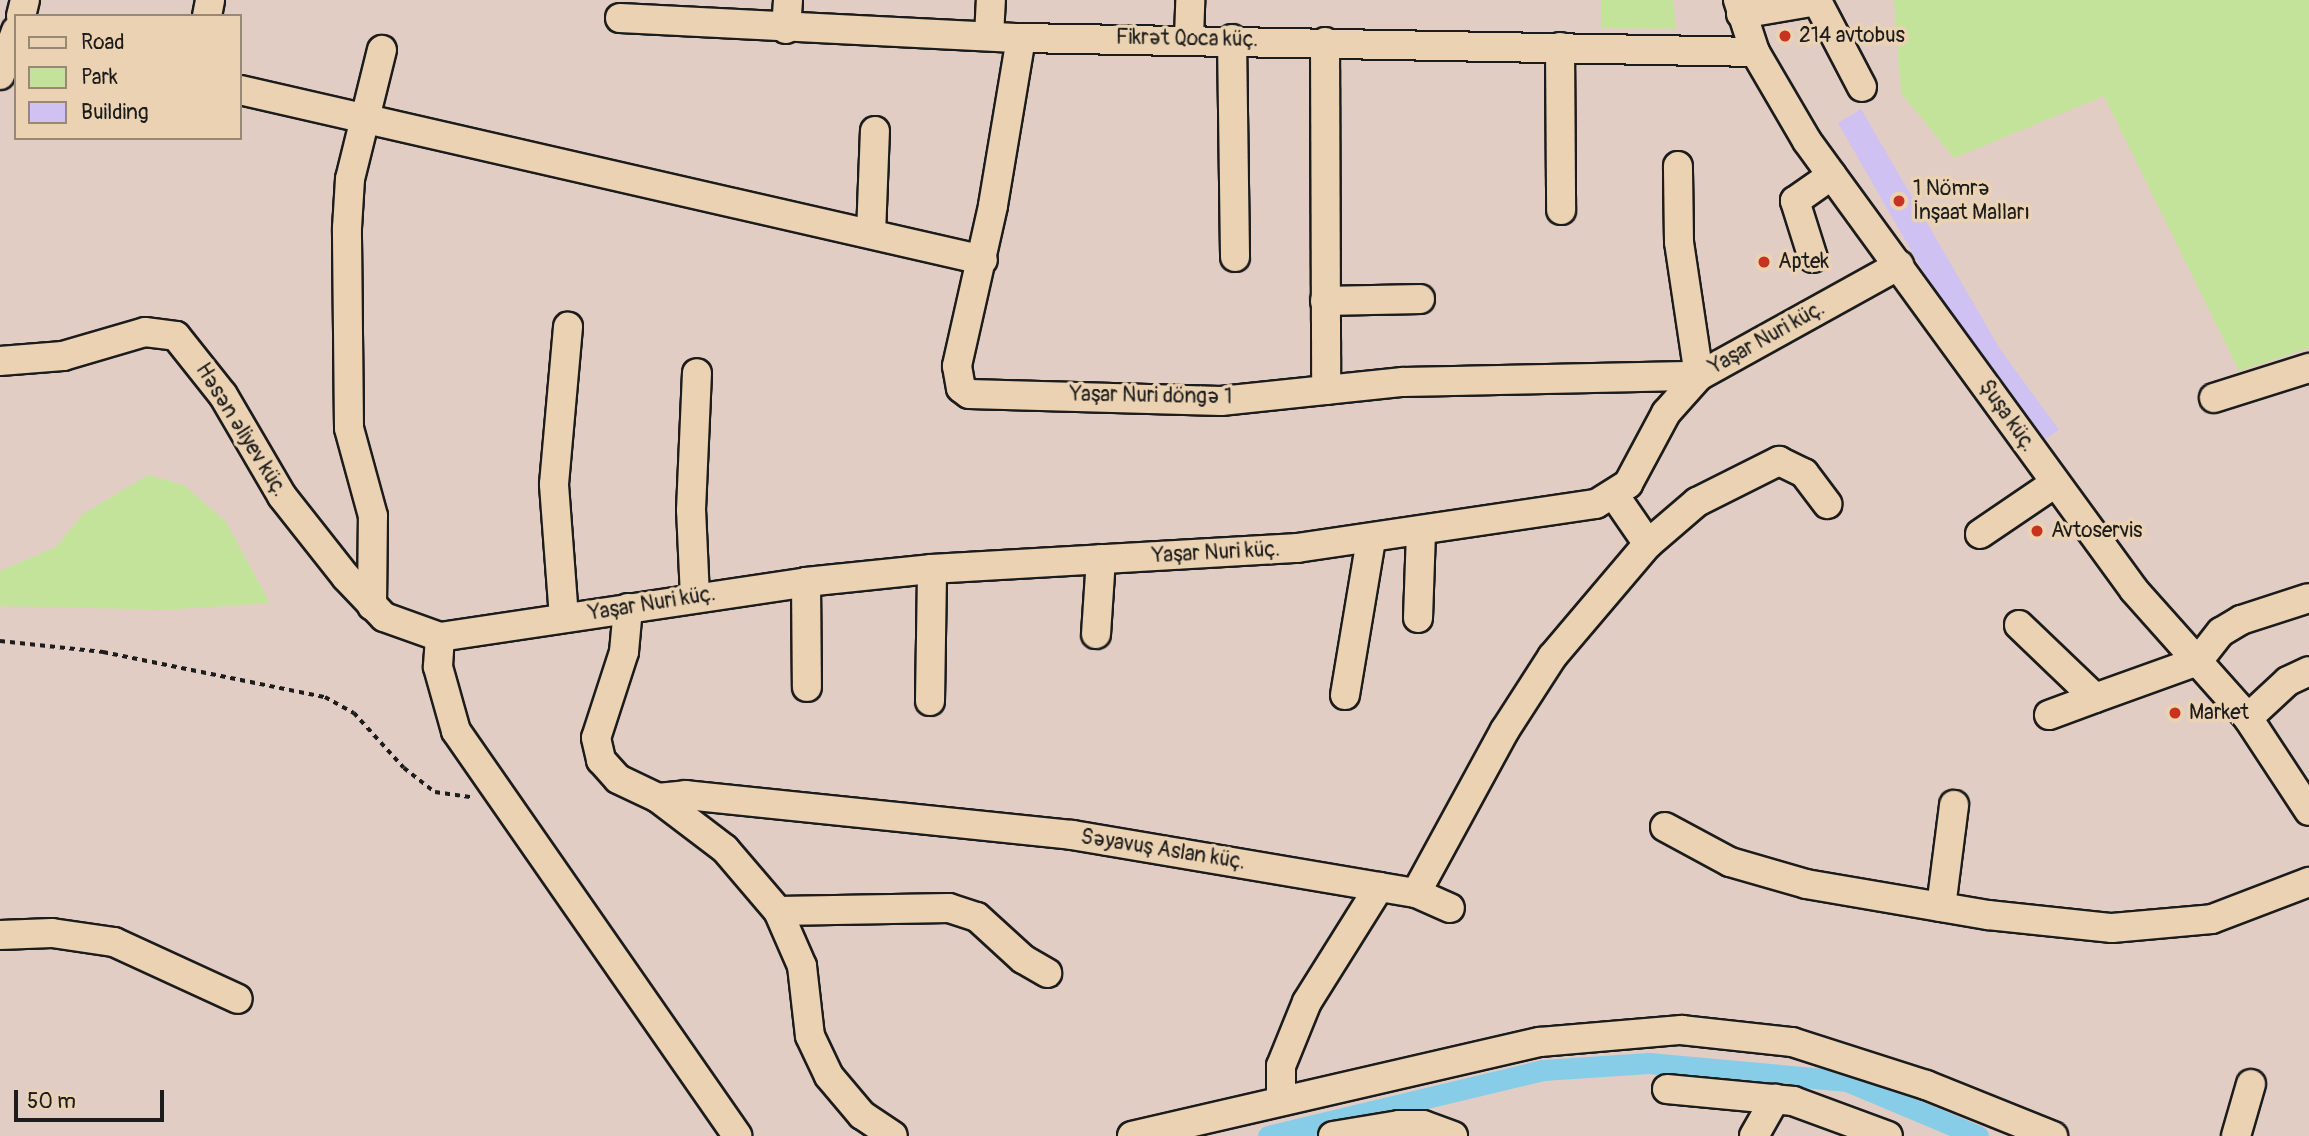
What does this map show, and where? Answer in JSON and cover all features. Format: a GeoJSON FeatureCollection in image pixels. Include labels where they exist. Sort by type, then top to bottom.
{"type":"FeatureCollection","features":[{"type":"Feature","properties":{"kind":"street"},"geometry":{"type":"LineString","coordinates":[[786,29],[788,0]]}},
{"type":"Feature","properties":{"kind":"street"},"geometry":{"type":"LineString","coordinates":[[989,36],[991,0]]}},
{"type":"Feature","properties":{"kind":"street"},"geometry":{"type":"LineString","coordinates":[[1189,38],[1190,0]]}},
{"type":"Feature","properties":{"kind":"street"},"geometry":{"type":"LineString","coordinates":[[1740,7],[1817,1],[1862,87]]}},
{"type":"Feature","properties":{"kind":"street","name":"Şuşa küç."},"geometry":{"type":"LineString","coordinates":[[1740,7],[1755,52],[1776,94],[1832,175],[2134,590],[2248,718],[2309,811]]}},
{"type":"Feature","properties":{"kind":"street","name":"Fikrət Qoca küç."},"geometry":{"type":"LineString","coordinates":[[620,18],[672,11],[786,29],[1021,38],[1189,38],[1755,52]]}},
{"type":"Feature","properties":{"kind":"street","name":"Yaşar Nuri döngə 1"},"geometry":{"type":"LineString","coordinates":[[1021,38],[983,260],[957,366],[961,388],[969,394],[1221,401],[1404,382],[1699,376]]}},
{"type":"Feature","properties":{"kind":"street"},"geometry":{"type":"LineString","coordinates":[[1232,39],[1235,257]]}},
{"type":"Feature","properties":{"kind":"street"},"geometry":{"type":"LineString","coordinates":[[0,75],[9,42]]}},
{"type":"Feature","properties":{"kind":"street"},"geometry":{"type":"LineString","coordinates":[[1325,43],[1326,390]]}},
{"type":"Feature","properties":{"kind":"street"},"geometry":{"type":"LineString","coordinates":[[1560,47],[1561,210]]}},
{"type":"Feature","properties":{"kind":"street"},"geometry":{"type":"LineString","coordinates":[[372,606],[373,516],[349,428],[347,228],[362,118],[382,50]]}},
{"type":"Feature","properties":{"kind":"street"},"geometry":{"type":"LineString","coordinates":[[242,90],[983,260]]}},
{"type":"Feature","properties":{"kind":"street"},"geometry":{"type":"LineString","coordinates":[[871,234],[875,131]]}},
{"type":"Feature","properties":{"kind":"street"},"geometry":{"type":"LineString","coordinates":[[1678,166],[1679,242],[1699,376]]}},
{"type":"Feature","properties":{"kind":"street"},"geometry":{"type":"LineString","coordinates":[[1813,258],[1795,201],[1832,175]]}},
{"type":"Feature","properties":{"kind":"street","name":"Yaşar Nuri küç."},"geometry":{"type":"LineString","coordinates":[[440,637],[806,582],[932,569],[1371,540],[1596,504],[1615,496],[1628,484],[1666,414],[1699,376],[1899,265]]}},
{"type":"Feature","properties":{"kind":"street"},"geometry":{"type":"LineString","coordinates":[[1325,301],[1420,299]]}},
{"type":"Feature","properties":{"kind":"street"},"geometry":{"type":"LineString","coordinates":[[564,618],[554,484],[568,327]]}},
{"type":"Feature","properties":{"kind":"street","name":"Həsən Əliyev küç."},"geometry":{"type":"LineString","coordinates":[[0,361],[63,356],[145,332],[176,337],[223,395],[282,496],[372,606],[399,626],[440,637]]}},
{"type":"Feature","properties":{"kind":"street"},"geometry":{"type":"LineString","coordinates":[[2214,398],[2309,368]]}},
{"type":"Feature","properties":{"kind":"street"},"geometry":{"type":"LineString","coordinates":[[695,597],[691,510],[697,373]]}},
{"type":"Feature","properties":{"kind":"street"},"geometry":{"type":"LineString","coordinates":[[1416,893],[1505,730],[1552,657],[1648,544],[1697,502],[1779,461],[1804,473],[1827,504]]}},
{"type":"Feature","properties":{"kind":"street"},"geometry":{"type":"LineString","coordinates":[[1980,534],[2055,483]]}},
{"type":"Feature","properties":{"kind":"street"},"geometry":{"type":"LineString","coordinates":[[1615,496],[1648,544]]}},
{"type":"Feature","properties":{"kind":"street"},"geometry":{"type":"LineString","coordinates":[[1418,618],[1421,533]]}},
{"type":"Feature","properties":{"kind":"street"},"geometry":{"type":"LineString","coordinates":[[1345,695],[1371,540]]}},
{"type":"Feature","properties":{"kind":"street"},"geometry":{"type":"LineString","coordinates":[[1096,634],[1101,559]]}},
{"type":"Feature","properties":{"kind":"street"},"geometry":{"type":"LineString","coordinates":[[930,701],[932,569]]}},
{"type":"Feature","properties":{"kind":"street"},"geometry":{"type":"LineString","coordinates":[[806,582],[807,687]]}},
{"type":"Feature","properties":{"kind":"street"},"geometry":{"type":"LineString","coordinates":[[2049,715],[2198,661],[2221,632],[2241,620],[2309,598]]}},
{"type":"Feature","properties":{"kind":"street","name":"Səyavuş Aslan küç."},"geometry":{"type":"LineString","coordinates":[[628,608],[624,652],[596,738],[601,760],[618,779],[658,798],[686,795],[1073,835],[1416,893],[1450,908]]}},
{"type":"Feature","properties":{"kind":"street"},"geometry":{"type":"LineString","coordinates":[[2019,625],[2095,698]]}},
{"type":"Feature","properties":{"kind":"street"},"geometry":{"type":"LineString","coordinates":[[440,637],[438,667],[445,701],[456,731],[499,798],[737,1136]]}},
{"type":"Feature","properties":{"kind":"street"},"geometry":{"type":"LineString","coordinates":[[2248,718],[2288,681],[2309,671]]}},
{"type":"Feature","properties":{"kind":"street"},"geometry":{"type":"LineString","coordinates":[[658,798],[724,849],[778,911],[802,966],[810,1036],[829,1076],[862,1115],[893,1136]]}},
{"type":"Feature","properties":{"kind":"street"},"geometry":{"type":"LineString","coordinates":[[1941,907],[1954,805]]}},
{"type":"Feature","properties":{"kind":"street"},"geometry":{"type":"LineString","coordinates":[[1665,827],[1730,862],[1759,871],[1941,907],[2112,928],[2178,926],[2212,919],[2309,882]]}},
{"type":"Feature","properties":{"kind":"street"},"geometry":{"type":"LineString","coordinates":[[1281,1101],[1281,1066],[1307,1002],[1379,887]]}},
{"type":"Feature","properties":{"kind":"street"},"geometry":{"type":"LineString","coordinates":[[778,911],[949,908],[977,917],[1023,959],[1047,973]]}},
{"type":"Feature","properties":{"kind":"street"},"geometry":{"type":"LineString","coordinates":[[0,935],[52,933],[114,942],[238,999]]}},
{"type":"Feature","properties":{"kind":"street"},"geometry":{"type":"LineString","coordinates":[[1132,1136],[1540,1042],[1681,1030],[1792,1042],[1926,1085],[2053,1136]]}},
{"type":"Feature","properties":{"kind":"street"},"geometry":{"type":"LineString","coordinates":[[2236,1136],[2251,1084]]}},
{"type":"Feature","properties":{"kind":"street"},"geometry":{"type":"LineString","coordinates":[[1667,1089],[1775,1098],[1888,1136]]}},
{"type":"Feature","properties":{"kind":"street"},"geometry":{"type":"LineString","coordinates":[[1754,1136],[1775,1098]]}},
{"type":"Feature","properties":{"kind":"street"},"geometry":{"type":"LineString","coordinates":[[1333,1136],[1420,1131],[1453,1136]]}},
{"type":"Feature","properties":{"kind":"path"},"geometry":{"type":"LineString","coordinates":[[0,641],[103,652],[325,697],[354,713],[435,792],[499,798]]}},
{"type":"Feature","properties":{"kind":"green space"},"geometry":{"type":"Polygon","coordinates":[[[1601,0],[1673,0],[1676,29],[1601,28],[1601,0]]]}},
{"type":"Feature","properties":{"kind":"green space"},"geometry":{"type":"Polygon","coordinates":[[[1894,0],[2309,0],[2309,348],[2239,371],[2104,96],[1954,158],[1901,93],[1894,0]]]}},
{"type":"Feature","properties":{"kind":"green space"},"geometry":{"type":"Polygon","coordinates":[[[148,475],[184,485],[226,522],[270,603],[165,610],[0,606],[0,571],[56,547],[83,514],[148,475]]]}},
{"type":"Feature","properties":{"kind":"building"},"geometry":{"type":"Polygon","coordinates":[[[1861,109],[2000,349],[2059,430],[2045,439],[1927,278],[1838,123],[1861,109]]]}},
{"type":"Feature","properties":{"kind":"waterway"},"geometry":{"type":"LineString","coordinates":[[1268,1136],[1543,1070],[1649,1063],[1847,1081],[1978,1136]]}},
{"type":"Feature","properties":{"kind":"place","name":"214 avtobus"},"geometry":{"type":"Point","coordinates":[1785,36]}},
{"type":"Feature","properties":{"kind":"place","name":"1 Nömrə İnşaat Malları"},"geometry":{"type":"Point","coordinates":[1899,201]}},
{"type":"Feature","properties":{"kind":"place","name":"Aptek"},"geometry":{"type":"Point","coordinates":[1764,262]}},
{"type":"Feature","properties":{"kind":"place","name":"Avtoservis"},"geometry":{"type":"Point","coordinates":[2037,531]}},
{"type":"Feature","properties":{"kind":"place","name":"Market"},"geometry":{"type":"Point","coordinates":[2175,713]}}]}
